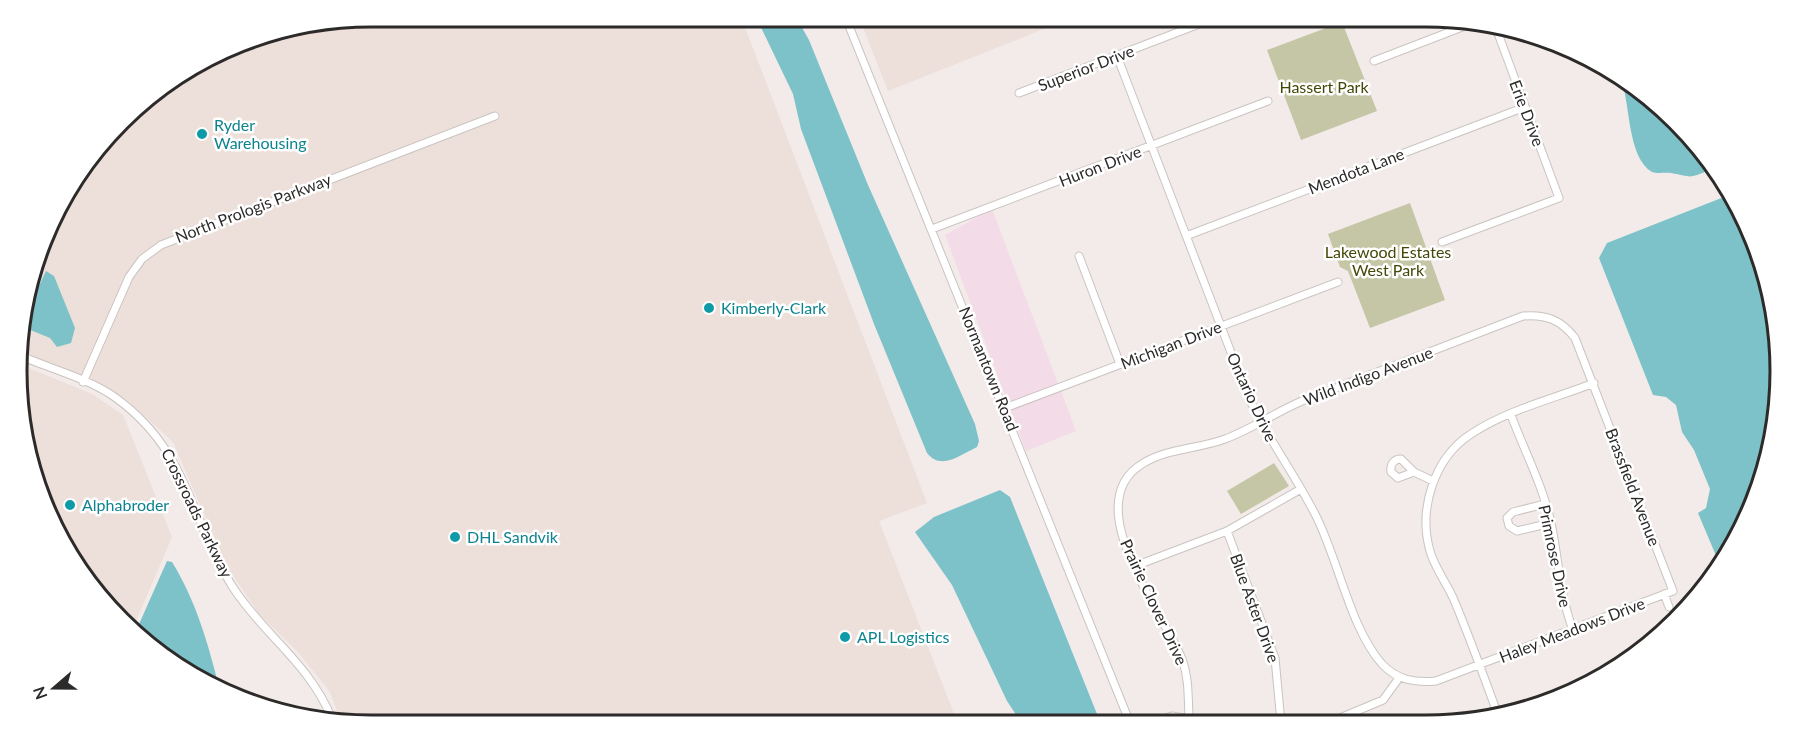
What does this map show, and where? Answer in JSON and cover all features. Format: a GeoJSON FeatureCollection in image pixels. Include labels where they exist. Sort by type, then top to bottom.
{"type":"FeatureCollection","features":[{"type":"Feature","properties":{"kind":"street","name":"Normantown Road"},"geometry":{"type":"LineString","coordinates":[[849,27],[1127,715]]}},
{"type":"Feature","properties":{"kind":"street","name":"Superior Drive"},"geometry":{"type":"LineString","coordinates":[[1019,93],[1192,27]]}},
{"type":"Feature","properties":{"kind":"street"},"geometry":{"type":"LineString","coordinates":[[1374,61],[1457,29]]}},
{"type":"Feature","properties":{"kind":"street","name":"Erie Drive"},"geometry":{"type":"LineString","coordinates":[[1442,242],[1559,198],[1499,35]]}},
{"type":"Feature","properties":{"kind":"street","name":"Ontario Drive"},"geometry":{"type":"LineString","coordinates":[[1117,56],[1260,423],[1316,515],[1372,651],[1399,678]]}},
{"type":"Feature","properties":{"kind":"street","name":"Huron Drive"},"geometry":{"type":"LineString","coordinates":[[932,229],[1268,101]]}},
{"type":"Feature","properties":{"kind":"street","name":"Mendota Lane"},"geometry":{"type":"LineString","coordinates":[[1186,236],[1525,107]]}},
{"type":"Feature","properties":{"kind":"street","name":"North Prologis Parkway"},"geometry":{"type":"LineString","coordinates":[[83,382],[129,276],[142,259],[161,245],[495,116]]}},
{"type":"Feature","properties":{"kind":"street"},"geometry":{"type":"LineString","coordinates":[[1079,256],[1120,364]]}},
{"type":"Feature","properties":{"kind":"street","name":"Michigan Drive"},"geometry":{"type":"LineString","coordinates":[[1005,408],[1338,282]]}},
{"type":"Feature","properties":{"kind":"street","name":"Wild Indigo Avenue"},"geometry":{"type":"LineString","coordinates":[[1121,488],[1132,471],[1157,456],[1222,440],[1302,400],[1523,316],[1546,316],[1566,327],[1575,338],[1594,383]]}},
{"type":"Feature","properties":{"kind":"street","name":"Crossroads Parkway"},"geometry":{"type":"LineString","coordinates":[[28,359],[115,397],[151,428],[166,447],[218,561],[234,588],[253,615],[307,672],[328,712]]}},
{"type":"Feature","properties":{"kind":"street"},"geometry":{"type":"LineString","coordinates":[[1495,708],[1454,600],[1430,550],[1426,512],[1433,481],[1455,446],[1488,424],[1594,383]]}},
{"type":"Feature","properties":{"kind":"street","name":"Brassfield Avenue"},"geometry":{"type":"LineString","coordinates":[[1594,383],[1672,591]]}},
{"type":"Feature","properties":{"kind":"street","name":"Primrose Drive"},"geometry":{"type":"LineString","coordinates":[[1511,415],[1551,523],[1560,593],[1573,630]]}},
{"type":"Feature","properties":{"kind":"street"},"geometry":{"type":"LineString","coordinates":[[1414,472],[1433,481]]}},
{"type":"Feature","properties":{"kind":"street","name":"Prairie Clover Drive"},"geometry":{"type":"LineString","coordinates":[[1121,488],[1117,512],[1120,528],[1154,611],[1186,670],[1182,715]]}},
{"type":"Feature","properties":{"kind":"street"},"geometry":{"type":"LineString","coordinates":[[1135,566],[1227,531],[1301,489]]}},
{"type":"Feature","properties":{"kind":"street"},"geometry":{"type":"LineString","coordinates":[[1545,504],[1513,513],[1508,518],[1509,526],[1518,531],[1551,523]]}},
{"type":"Feature","properties":{"kind":"street","name":"Blue Aster Drive"},"geometry":{"type":"LineString","coordinates":[[1227,531],[1275,658],[1280,715]]}},
{"type":"Feature","properties":{"kind":"street","name":"Haley Meadows Drive"},"geometry":{"type":"LineString","coordinates":[[1480,667],[1672,591]]}},
{"type":"Feature","properties":{"kind":"street","name":"Haley Meadows Drive"},"geometry":{"type":"LineString","coordinates":[[1664,594],[1669,607]]}},
{"type":"Feature","properties":{"kind":"street"},"geometry":{"type":"LineString","coordinates":[[1347,715],[1383,700],[1399,678],[1419,682],[1436,681],[1480,667]]}},
{"type":"Feature","properties":{"kind":"shaded area"},"geometry":{"type":"Polygon","coordinates":[[[745,27],[927,503],[879,521],[954,715],[371,715],[338,713],[330,692],[298,652],[259,614],[226,565],[173,442],[126,399],[28,354],[34,304],[53,239],[85,180],[112,144],[144,112],[199,73],[260,45],[304,34],[349,28],[745,27]]]}},
{"type":"Feature","properties":{"kind":"shaded area"},"geometry":{"type":"Polygon","coordinates":[[[863,27],[1049,27],[888,91],[863,27]]]}},
{"type":"Feature","properties":{"kind":"shaded area"},"geometry":{"type":"Polygon","coordinates":[[[992,209],[1076,431],[1026,451],[945,235],[992,209]]]}},
{"type":"Feature","properties":{"kind":"shaded area"},"geometry":{"type":"Polygon","coordinates":[[[27,368],[92,394],[123,415],[172,537],[136,622],[112,598],[85,562],[53,503],[34,438],[30,416],[27,368]]]}},
{"type":"Feature","properties":{"kind":"green space","name":"Hassert Park"},"geometry":{"type":"Polygon","coordinates":[[[1329,27],[1344,27],[1377,111],[1301,140],[1267,50],[1329,27]]]}},
{"type":"Feature","properties":{"kind":"green space","name":"Lakewood Estates West Park"},"geometry":{"type":"Polygon","coordinates":[[[1410,203],[1445,300],[1370,328],[1348,271],[1340,267],[1328,234],[1410,203]]]}},
{"type":"Feature","properties":{"kind":"green space"},"geometry":{"type":"Polygon","coordinates":[[[1274,463],[1289,486],[1241,514],[1227,491],[1274,463]]]}},
{"type":"Feature","properties":{"kind":"water"},"geometry":{"type":"Polygon","coordinates":[[[761,27],[802,27],[809,40],[868,185],[975,424],[979,441],[977,447],[951,460],[938,461],[927,453],[874,324],[801,129],[793,94],[761,27]]]}},
{"type":"Feature","properties":{"kind":"water"},"geometry":{"type":"Polygon","coordinates":[[[1625,92],[1653,112],[1685,144],[1706,172],[1694,176],[1657,173],[1644,165],[1634,144],[1625,92]]]}},
{"type":"Feature","properties":{"kind":"water"},"geometry":{"type":"Polygon","coordinates":[[[1723,197],[1735,219],[1752,260],[1767,326],[1770,371],[1767,416],[1752,482],[1735,523],[1716,556],[1698,513],[1706,508],[1710,489],[1694,450],[1682,432],[1676,405],[1666,397],[1653,395],[1599,258],[1607,243],[1723,197]]]}},
{"type":"Feature","properties":{"kind":"water"},"geometry":{"type":"Polygon","coordinates":[[[46,271],[54,276],[75,328],[71,343],[57,347],[50,338],[30,330],[37,289],[46,271]]]}},
{"type":"Feature","properties":{"kind":"water"},"geometry":{"type":"Polygon","coordinates":[[[1000,490],[1010,497],[1097,715],[1016,715],[1007,701],[952,585],[915,532],[934,517],[1000,490]]]}},
{"type":"Feature","properties":{"kind":"water"},"geometry":{"type":"Polygon","coordinates":[[[167,561],[172,562],[195,607],[217,679],[180,657],[139,625],[167,561]]]}},
{"type":"Feature","properties":{"kind":"place","name":"Ryder Warehousing"},"geometry":{"type":"Point","coordinates":[202,134]}},
{"type":"Feature","properties":{"kind":"place","name":"Kimberly-Clark"},"geometry":{"type":"Point","coordinates":[709,308]}},
{"type":"Feature","properties":{"kind":"place","name":"Alphabroder"},"geometry":{"type":"Point","coordinates":[70,505]}},
{"type":"Feature","properties":{"kind":"place","name":"DHL Sandvik"},"geometry":{"type":"Point","coordinates":[455,537]}},
{"type":"Feature","properties":{"kind":"place","name":"APL Logistics"},"geometry":{"type":"Point","coordinates":[845,637]}}]}
